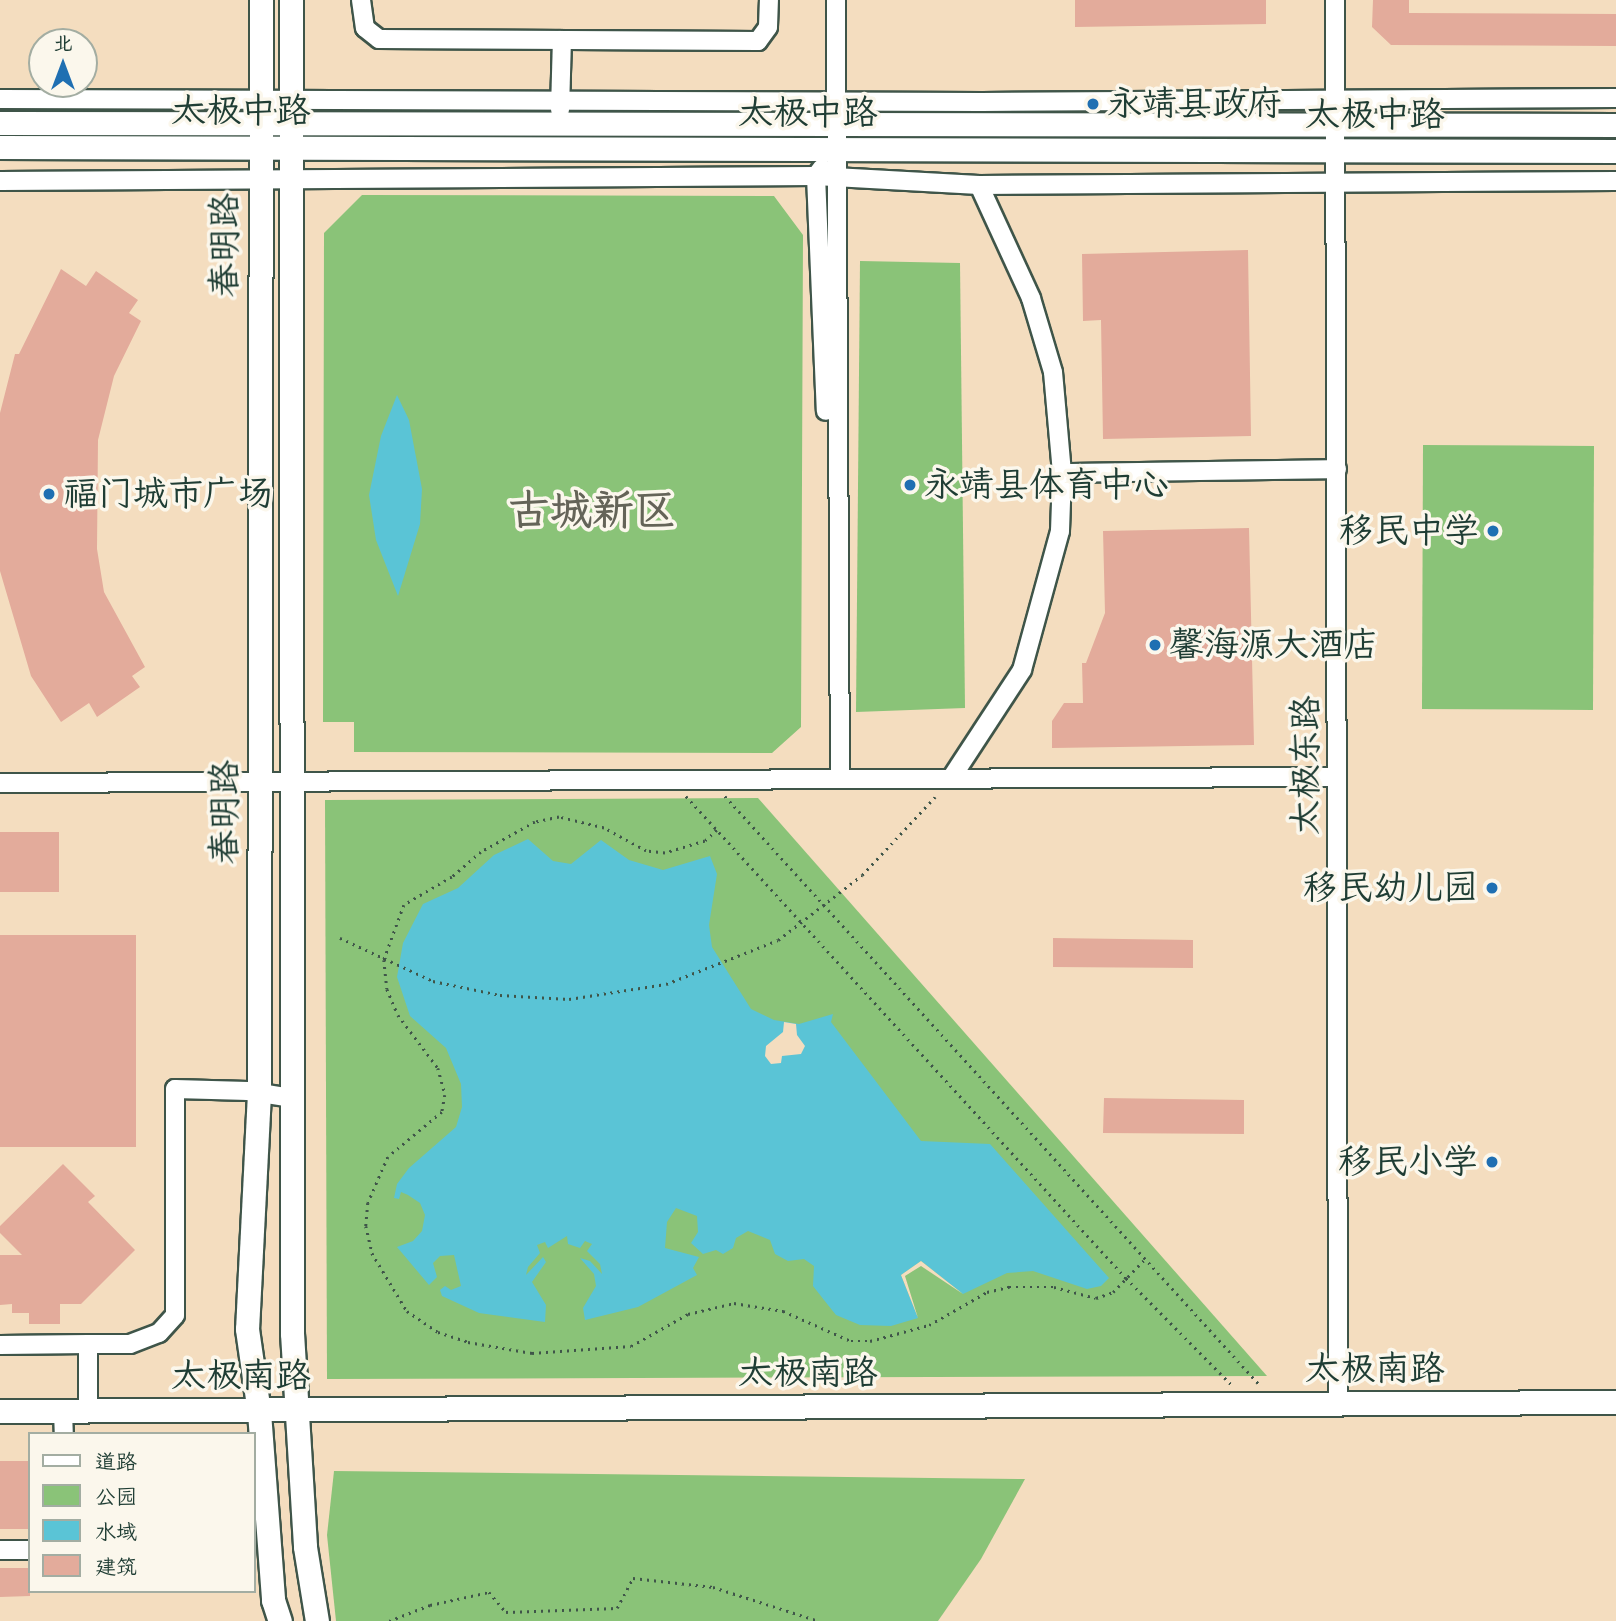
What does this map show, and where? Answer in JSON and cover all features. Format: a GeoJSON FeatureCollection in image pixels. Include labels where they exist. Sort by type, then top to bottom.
{"type":"FeatureCollection","features":[{"type":"Feature","properties":{"kind":"main road","name":"春明路"},"geometry":{"type":"LineString","coordinates":[[261,0],[259,1093],[247,1329],[258,1412],[273,1601],[280,1621]]}},
{"type":"Feature","properties":{"kind":"main road","name":"春明路"},"geometry":{"type":"LineString","coordinates":[[291,0],[292,1098],[295,1411],[304,1547],[317,1621]]}},
{"type":"Feature","properties":{"kind":"main road","name":"太极中路"},"geometry":{"type":"LineString","coordinates":[[0,123],[1616,125]]}},
{"type":"Feature","properties":{"kind":"main road","name":"太极中路"},"geometry":{"type":"LineString","coordinates":[[0,147],[1616,151]]}},
{"type":"Feature","properties":{"kind":"main road","name":"太极南路"},"geometry":{"type":"LineString","coordinates":[[0,1411],[258,1412],[1616,1402]]}},
{"type":"Feature","properties":{"kind":"street"},"geometry":{"type":"LineString","coordinates":[[361,0],[365,28],[379,39],[758,41],[768,27],[769,0]]}},
{"type":"Feature","properties":{"kind":"street"},"geometry":{"type":"LineString","coordinates":[[836,0],[840,779]]}},
{"type":"Feature","properties":{"kind":"street","name":"太极东路"},"geometry":{"type":"LineString","coordinates":[[1335,0],[1338,1404]]}},
{"type":"Feature","properties":{"kind":"street"},"geometry":{"type":"LineString","coordinates":[[559,123],[562,40]]}},
{"type":"Feature","properties":{"kind":"street"},"geometry":{"type":"LineString","coordinates":[[0,99],[1616,98]]}},
{"type":"Feature","properties":{"kind":"street"},"geometry":{"type":"LineString","coordinates":[[835,148],[817,176],[840,779]]}},
{"type":"Feature","properties":{"kind":"street"},"geometry":{"type":"LineString","coordinates":[[0,181],[817,176],[979,185],[1616,181]]}},
{"type":"Feature","properties":{"kind":"street"},"geometry":{"type":"LineString","coordinates":[[953,777],[1022,670],[1060,531],[1062,473],[1049,360],[1031,298],[979,185]]}},
{"type":"Feature","properties":{"kind":"street"},"geometry":{"type":"LineString","coordinates":[[1062,473],[1337,469]]}},
{"type":"Feature","properties":{"kind":"street"},"geometry":{"type":"LineString","coordinates":[[0,783],[260,785],[953,777],[1337,777]]}},
{"type":"Feature","properties":{"kind":"street"},"geometry":{"type":"LineString","coordinates":[[0,1345],[130,1343],[159,1334],[175,1315],[175,1089],[259,1093],[292,1098]]}},
{"type":"Feature","properties":{"kind":"street"},"geometry":{"type":"LineString","coordinates":[[88,1344],[88,1411]]}},
{"type":"Feature","properties":{"kind":"street"},"geometry":{"type":"LineString","coordinates":[[63,1411],[64,1432]]}},
{"type":"Feature","properties":{"kind":"street"},"geometry":{"type":"LineString","coordinates":[[0,1550],[28,1550]]}},
{"type":"Feature","properties":{"kind":"path"},"geometry":{"type":"LineString","coordinates":[[340,938],[432,981],[500,995],[569,999],[666,984],[778,940],[825,907],[862,875],[953,777]]}},
{"type":"Feature","properties":{"kind":"path"},"geometry":{"type":"LineString","coordinates":[[672,780],[1126,1278],[1253,1404]]}},
{"type":"Feature","properties":{"kind":"path"},"geometry":{"type":"LineString","coordinates":[[711,780],[1144,1260],[1278,1404]]}},
{"type":"Feature","properties":{"kind":"path"},"geometry":{"type":"LineString","coordinates":[[717,830],[705,841],[665,853],[646,851],[604,828],[581,822],[559,817],[535,822],[481,852],[452,877],[404,905],[384,960],[387,989],[398,1015],[439,1068],[445,1094],[442,1112],[388,1157],[368,1203],[366,1226],[387,1282],[407,1311],[438,1332],[468,1342],[532,1353],[614,1350],[631,1346],[710,1305],[734,1303],[783,1311],[851,1341],[870,1341],[929,1325],[987,1292],[1009,1287],[1054,1287],[1096,1298],[1113,1292],[1144,1260]]}},
{"type":"Feature","properties":{"kind":"path"},"geometry":{"type":"LineString","coordinates":[[389,1621],[430,1605],[489,1592],[506,1612],[617,1608],[633,1578],[713,1587],[819,1621]]}},
{"type":"Feature","properties":{"kind":"green space"},"geometry":{"type":"Polygon","coordinates":[[[362,195],[774,196],[803,235],[801,727],[772,753],[354,752],[354,722],[323,722],[324,233],[362,195]]]}},
{"type":"Feature","properties":{"kind":"green space","name":"永靖县体育中心"},"geometry":{"type":"Polygon","coordinates":[[[860,261],[960,263],[965,708],[856,712],[860,261]]]}},
{"type":"Feature","properties":{"kind":"green space"},"geometry":{"type":"Polygon","coordinates":[[[1423,445],[1594,446],[1593,710],[1422,709],[1423,445]]]}},
{"type":"Feature","properties":{"kind":"green space"},"geometry":{"type":"Polygon","coordinates":[[[758,798],[1267,1376],[327,1379],[325,800],[758,798]]]}},
{"type":"Feature","properties":{"kind":"green space"},"geometry":{"type":"Polygon","coordinates":[[[334,1471],[1025,1479],[981,1559],[938,1621],[336,1621],[327,1535],[334,1471]]]}},
{"type":"Feature","properties":{"kind":"water"},"geometry":{"type":"Polygon","coordinates":[[[397,395],[409,420],[422,489],[420,524],[398,596],[376,540],[369,495],[381,436],[397,395]]]}},
{"type":"Feature","properties":{"kind":"water"},"geometry":{"type":"Polygon","coordinates":[[[528,839],[553,861],[571,864],[601,840],[629,860],[663,870],[710,856],[717,874],[709,925],[712,947],[751,1009],[774,1020],[799,1024],[833,1014],[831,1022],[921,1141],[990,1144],[1109,1278],[1101,1286],[1087,1289],[1033,1271],[1007,1273],[963,1294],[921,1261],[901,1275],[918,1318],[891,1326],[860,1325],[836,1315],[813,1286],[814,1266],[804,1259],[788,1261],[775,1254],[770,1240],[748,1231],[736,1238],[733,1248],[723,1254],[716,1250],[703,1254],[691,1243],[698,1232],[697,1216],[676,1208],[667,1222],[665,1248],[699,1257],[693,1268],[697,1275],[638,1307],[585,1320],[583,1308],[596,1286],[594,1274],[580,1258],[590,1261],[602,1274],[600,1264],[587,1251],[592,1244],[585,1241],[580,1248],[568,1244],[567,1236],[548,1248],[545,1242],[537,1245],[540,1253],[528,1267],[526,1275],[543,1257],[546,1262],[532,1282],[546,1305],[545,1322],[479,1313],[442,1296],[440,1290],[445,1286],[451,1290],[461,1286],[454,1255],[440,1256],[433,1263],[437,1277],[429,1285],[397,1247],[413,1241],[422,1231],[425,1215],[420,1203],[408,1195],[401,1192],[399,1199],[394,1198],[397,1184],[409,1168],[456,1127],[462,1107],[461,1084],[446,1048],[410,1016],[397,977],[403,943],[423,904],[458,888],[494,855],[528,839]]]}},
{"type":"Feature","properties":{"kind":"pier"},"geometry":{"type":"Polygon","coordinates":[[[784,1022],[796,1024],[797,1035],[805,1046],[801,1054],[782,1056],[781,1063],[771,1064],[765,1056],[766,1046],[783,1032],[784,1022]]]}},
{"type":"Feature","properties":{"kind":"pier"},"geometry":{"type":"Polygon","coordinates":[[[921,1261],[963,1294],[921,1266],[905,1276],[918,1318],[901,1275],[921,1261]]]}},
{"type":"Feature","properties":{"kind":"building"},"geometry":{"type":"Polygon","coordinates":[[[1075,0],[1266,0],[1266,24],[1075,27],[1075,0]]]}},
{"type":"Feature","properties":{"kind":"building"},"geometry":{"type":"Polygon","coordinates":[[[1373,0],[1409,0],[1409,13],[1616,14],[1616,46],[1391,45],[1372,27],[1373,0]]]}},
{"type":"Feature","properties":{"kind":"building"},"geometry":{"type":"Polygon","coordinates":[[[1248,250],[1251,436],[1103,439],[1101,320],[1083,321],[1082,254],[1248,250]]]}},
{"type":"Feature","properties":{"kind":"building","name":"福门城市广场"},"geometry":{"type":"Polygon","coordinates":[[[61,269],[86,286],[96,271],[138,300],[129,313],[141,321],[114,376],[98,440],[97,549],[104,592],[145,667],[132,676],[140,687],[97,717],[89,703],[61,722],[31,676],[0,571],[0,413],[15,354],[19,354],[61,269]]]}},
{"type":"Feature","properties":{"kind":"building"},"geometry":{"type":"Polygon","coordinates":[[[1249,528],[1254,745],[1052,748],[1052,721],[1064,703],[1083,703],[1082,663],[1086,663],[1105,613],[1103,531],[1249,528]]]}},
{"type":"Feature","properties":{"kind":"building"},"geometry":{"type":"Polygon","coordinates":[[[0,832],[59,832],[59,892],[0,892],[0,832]]]}},
{"type":"Feature","properties":{"kind":"building"},"geometry":{"type":"Polygon","coordinates":[[[0,935],[136,935],[136,1147],[0,1147],[0,935]]]}},
{"type":"Feature","properties":{"kind":"building"},"geometry":{"type":"Polygon","coordinates":[[[1053,938],[1193,940],[1193,968],[1053,967],[1053,938]]]}},
{"type":"Feature","properties":{"kind":"building"},"geometry":{"type":"Polygon","coordinates":[[[1104,1098],[1244,1100],[1244,1134],[1103,1133],[1104,1098]]]}},
{"type":"Feature","properties":{"kind":"building"},"geometry":{"type":"Polygon","coordinates":[[[63,1164],[95,1196],[88,1202],[135,1250],[81,1304],[60,1304],[60,1324],[29,1324],[29,1313],[12,1313],[12,1304],[0,1305],[0,1255],[22,1255],[0,1233],[0,1226],[63,1164]]]}},
{"type":"Feature","properties":{"kind":"building"},"geometry":{"type":"Polygon","coordinates":[[[0,1461],[28,1461],[28,1529],[0,1529],[0,1461]]]}},
{"type":"Feature","properties":{"kind":"building"},"geometry":{"type":"Polygon","coordinates":[[[0,1568],[28,1568],[30,1596],[0,1597],[0,1568]]]}},
{"type":"Feature","properties":{"kind":"place","name":"永靖县政府"},"geometry":{"type":"Point","coordinates":[1093,104]}},
{"type":"Feature","properties":{"kind":"place","name":"永靖县体育中心"},"geometry":{"type":"Point","coordinates":[910,485]}},
{"type":"Feature","properties":{"kind":"place","name":"福门城市广场"},"geometry":{"type":"Point","coordinates":[49,494]}},
{"type":"Feature","properties":{"kind":"place","name":"移民中学"},"geometry":{"type":"Point","coordinates":[1493,531]}},
{"type":"Feature","properties":{"kind":"place","name":"馨海源大酒店"},"geometry":{"type":"Point","coordinates":[1155,645]}},
{"type":"Feature","properties":{"kind":"place","name":"移民幼儿园"},"geometry":{"type":"Point","coordinates":[1492,888]}},
{"type":"Feature","properties":{"kind":"place","name":"移民小学"},"geometry":{"type":"Point","coordinates":[1492,1162]}},
{"type":"Feature","properties":{"kind":"district","name":"古城新区"},"geometry":{"type":"Point","coordinates":[592,511]}}]}
